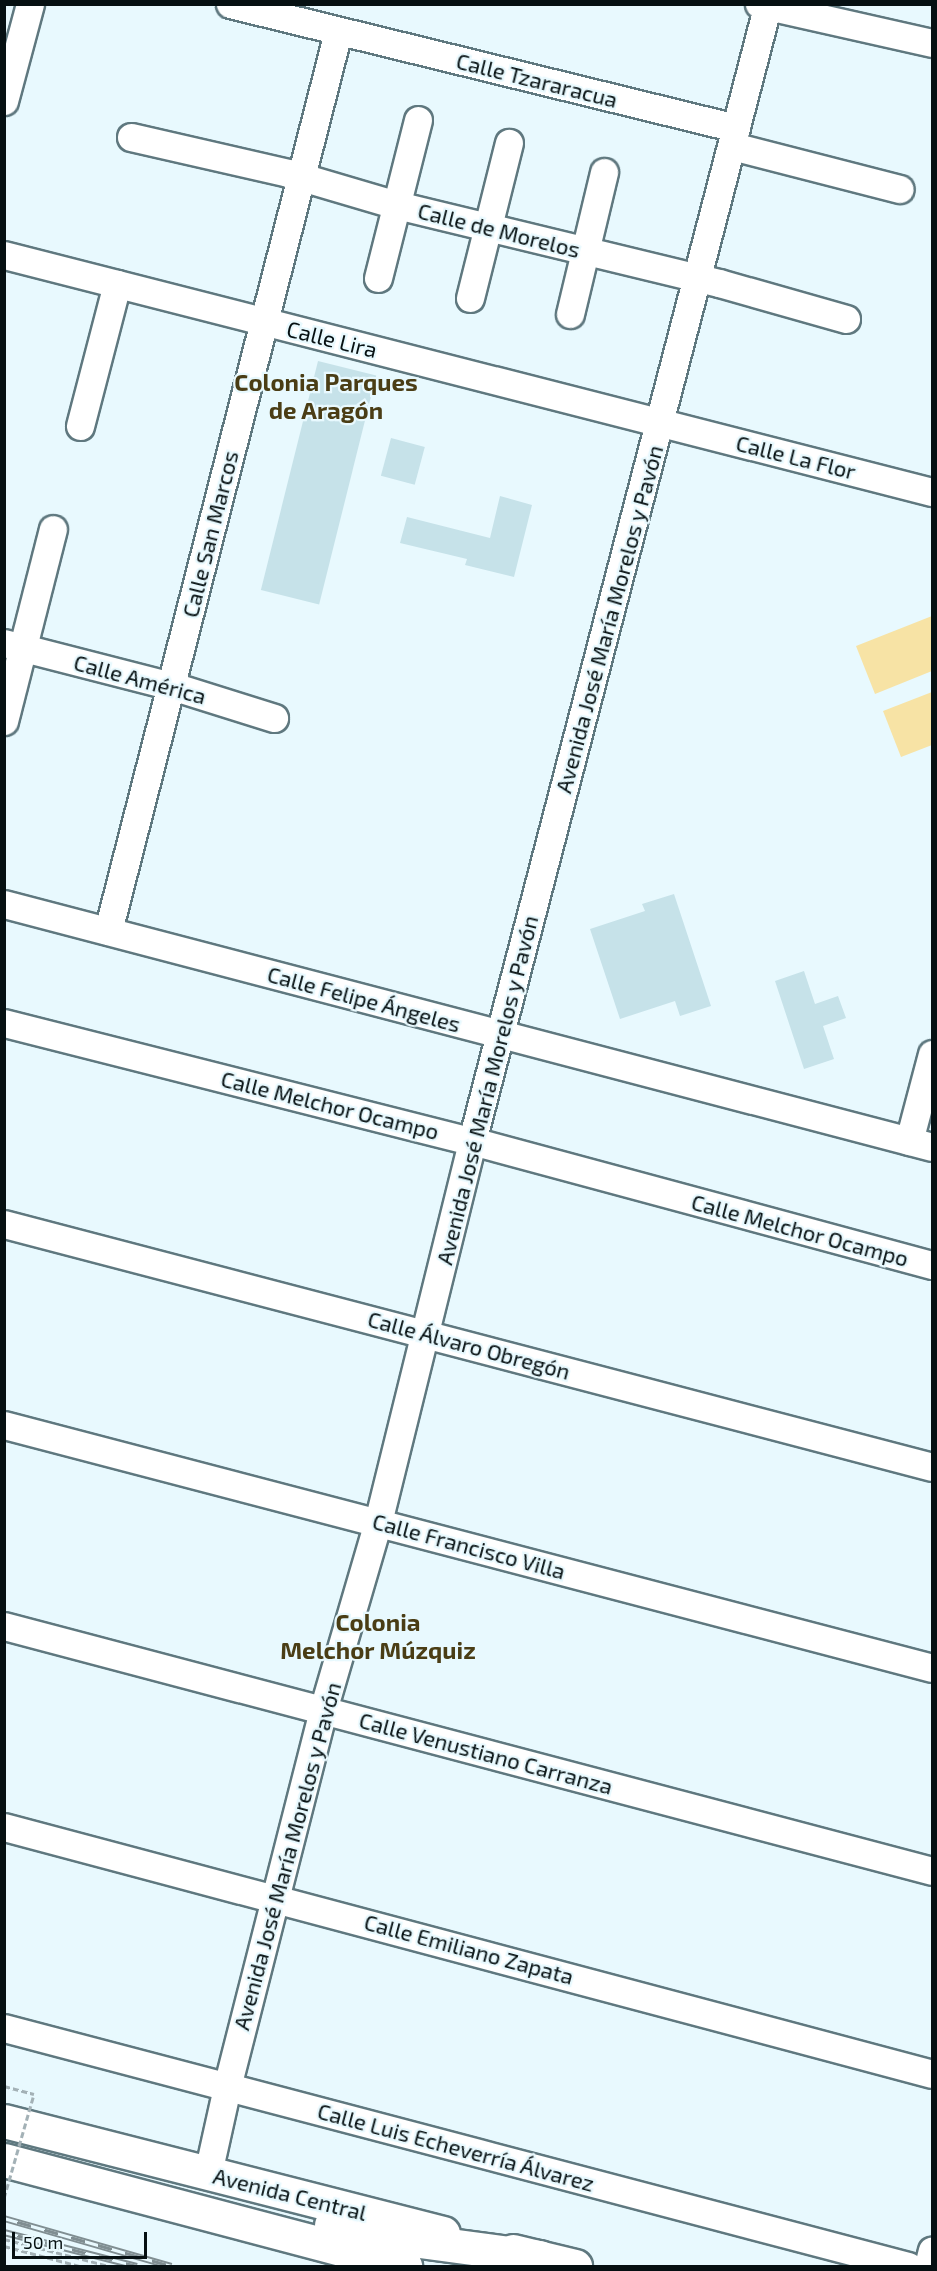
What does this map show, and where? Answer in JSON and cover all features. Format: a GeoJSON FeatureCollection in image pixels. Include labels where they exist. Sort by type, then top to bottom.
{"type":"FeatureCollection","features":[{"type":"Feature","properties":{"kind":"main road","name":"Avenida Central"},"geometry":{"type":"LineString","coordinates":[[4,2121],[575,2266]]}},
{"type":"Feature","properties":{"kind":"main road","name":"Avenida Central"},"geometry":{"type":"LineString","coordinates":[[4,2160],[405,2266]]}},
{"type":"Feature","properties":{"kind":"main road"},"geometry":{"type":"LineString","coordinates":[[210,2213],[320,2223],[382,2236],[540,2257]]}},
{"type":"Feature","properties":{"kind":"street"},"geometry":{"type":"LineString","coordinates":[[4,101],[30,4]]}},
{"type":"Feature","properties":{"kind":"street","name":"Calle Tzararacua"},"geometry":{"type":"LineString","coordinates":[[230,4],[734,137],[900,189]]}},
{"type":"Feature","properties":{"kind":"street"},"geometry":{"type":"LineString","coordinates":[[765,5],[933,43]]}},
{"type":"Feature","properties":{"kind":"street","name":"Avenida José María Morelos y Pavón"},"geometry":{"type":"LineString","coordinates":[[208,2173],[227,2087],[324,1710],[378,1522],[472,1141],[698,278],[765,5]]}},
{"type":"Feature","properties":{"kind":"street","name":"Calle San Marcos"},"geometry":{"type":"LineString","coordinates":[[108,931],[263,322],[303,177],[338,32]]}},
{"type":"Feature","properties":{"kind":"street"},"geometry":{"type":"LineString","coordinates":[[378,278],[418,120]]}},
{"type":"Feature","properties":{"kind":"street","name":"Calle de Morelos"},"geometry":{"type":"LineString","coordinates":[[131,137],[303,177],[397,205],[698,278],[846,319]]}},
{"type":"Feature","properties":{"kind":"street"},"geometry":{"type":"LineString","coordinates":[[470,298],[509,143]]}},
{"type":"Feature","properties":{"kind":"street"},"geometry":{"type":"LineString","coordinates":[[570,314],[604,172]]}},
{"type":"Feature","properties":{"kind":"street","name":"Calle Lira"},"geometry":{"type":"LineString","coordinates":[[4,255],[660,423]]}},
{"type":"Feature","properties":{"kind":"street"},"geometry":{"type":"LineString","coordinates":[[80,426],[117,284]]}},
{"type":"Feature","properties":{"kind":"street","name":"Calle La Flor"},"geometry":{"type":"LineString","coordinates":[[660,423],[933,492]]}},
{"type":"Feature","properties":{"kind":"street"},"geometry":{"type":"LineString","coordinates":[[4,721],[14,646],[53,529]]}},
{"type":"Feature","properties":{"kind":"street","name":"Calle América"},"geometry":{"type":"LineString","coordinates":[[14,646],[172,686],[274,718]]}},
{"type":"Feature","properties":{"kind":"street","name":"Calle Felipe Ángeles"},"geometry":{"type":"LineString","coordinates":[[4,904],[921,1144]]}},
{"type":"Feature","properties":{"kind":"street","name":"Calle Melchor Ocampo"},"geometry":{"type":"LineString","coordinates":[[4,1023],[472,1141],[933,1265]]}},
{"type":"Feature","properties":{"kind":"street"},"geometry":{"type":"LineString","coordinates":[[921,1144],[933,1054]]}},
{"type":"Feature","properties":{"kind":"street","name":"Calle Álvaro Obregón"},"geometry":{"type":"LineString","coordinates":[[4,1224],[933,1467]]}},
{"type":"Feature","properties":{"kind":"street","name":"Calle Francisco Villa"},"geometry":{"type":"LineString","coordinates":[[4,1425],[933,1668]]}},
{"type":"Feature","properties":{"kind":"street","name":"Calle Venustiano Carranza"},"geometry":{"type":"LineString","coordinates":[[4,1626],[933,1871]]}},
{"type":"Feature","properties":{"kind":"street","name":"Calle Emiliano Zapata"},"geometry":{"type":"LineString","coordinates":[[4,1827],[933,2074]]}},
{"type":"Feature","properties":{"kind":"street","name":"Calle Luis Echeverría Álvarez"},"geometry":{"type":"LineString","coordinates":[[4,2028],[908,2266]]}},
{"type":"Feature","properties":{"kind":"street"},"geometry":{"type":"LineString","coordinates":[[928,2266],[933,2250]]}},
{"type":"Feature","properties":{"kind":"path"},"geometry":{"type":"LineString","coordinates":[[4,2086],[34,2094],[4,2198]]}},
{"type":"Feature","properties":{"kind":"path"},"geometry":{"type":"LineString","coordinates":[[4,2239],[110,2266]]}},
{"type":"Feature","properties":{"kind":"path"},"geometry":{"type":"LineString","coordinates":[[4,2246],[79,2266]]}},
{"type":"Feature","properties":{"kind":"shaded area"},"geometry":{"type":"Polygon","coordinates":[[[932,616],[932,671],[875,694],[856,646],[932,616]]]}},
{"type":"Feature","properties":{"kind":"shaded area"},"geometry":{"type":"Polygon","coordinates":[[[932,692],[932,745],[901,757],[883,711],[932,692]]]}},
{"type":"Feature","properties":{"kind":"building"},"geometry":{"type":"Polygon","coordinates":[[[318,361],[376,376],[319,605],[261,590],[318,361]]]}},
{"type":"Feature","properties":{"kind":"building"},"geometry":{"type":"Polygon","coordinates":[[[391,438],[425,447],[415,485],[381,476],[391,438]]]}},
{"type":"Feature","properties":{"kind":"building"},"geometry":{"type":"Polygon","coordinates":[[[500,496],[532,505],[514,577],[465,565],[467,559],[400,543],[407,517],[490,538],[500,496]]]}},
{"type":"Feature","properties":{"kind":"building"},"geometry":{"type":"Polygon","coordinates":[[[674,894],[711,1006],[680,1016],[675,1001],[620,1019],[590,929],[645,911],[642,904],[674,894]]]}},
{"type":"Feature","properties":{"kind":"building"},"geometry":{"type":"Polygon","coordinates":[[[804,971],[815,1004],[838,996],[846,1018],[823,1026],[834,1059],[804,1069],[775,981],[804,971]]]}},
{"type":"Feature","properties":{"kind":"railway"},"geometry":{"type":"LineString","coordinates":[[4,2218],[171,2266]]}},
{"type":"Feature","properties":{"kind":"railway"},"geometry":{"type":"LineString","coordinates":[[4,2232],[137,2266]]}},
{"type":"Feature","properties":{"kind":"district","name":"Colonia Parques de Aragón"},"geometry":{"type":"Point","coordinates":[326,396]}},
{"type":"Feature","properties":{"kind":"district","name":"Colonia Melchor Múzquiz"},"geometry":{"type":"Point","coordinates":[378,1636]}}]}
